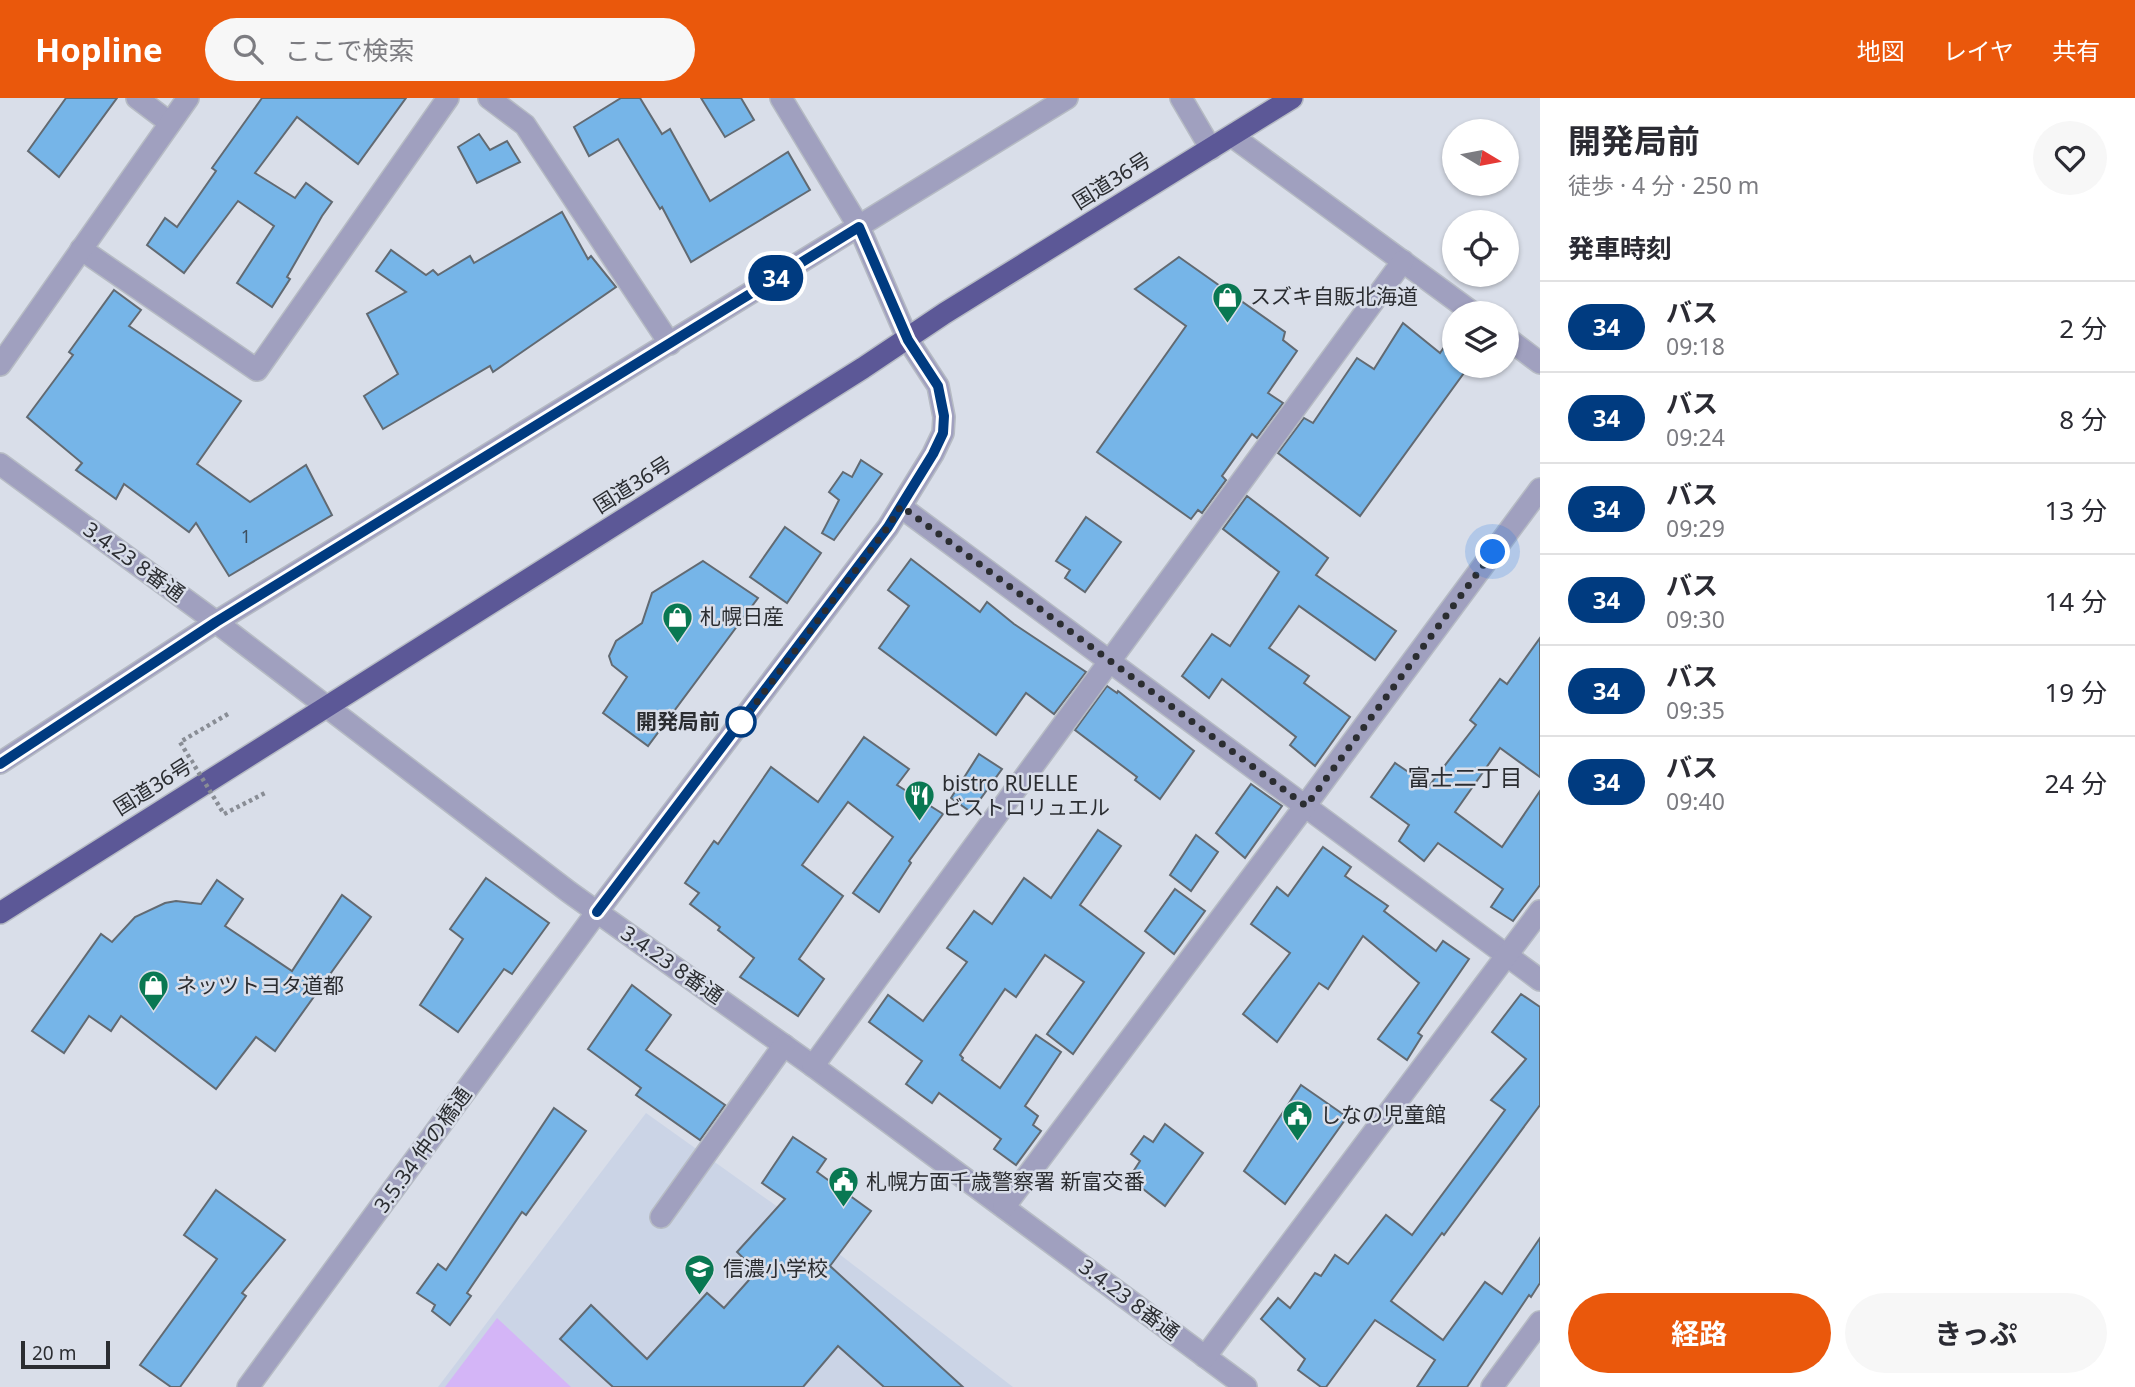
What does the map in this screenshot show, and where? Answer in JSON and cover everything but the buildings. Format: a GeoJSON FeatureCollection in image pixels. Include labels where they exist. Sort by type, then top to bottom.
{"type":"FeatureCollection","features":[{"type":"Feature","properties":{"kind":"highway","name":"国道36号"},"geometry":{"type":"LineString","coordinates":[[0,913],[908,340],[945,313],[1292,98]]}},
{"type":"Feature","properties":{"kind":"street"},"geometry":{"type":"LineString","coordinates":[[137,98],[170,122]]}},
{"type":"Feature","properties":{"kind":"street"},"geometry":{"type":"LineString","coordinates":[[0,365],[188,98]]}},
{"type":"Feature","properties":{"kind":"street"},"geometry":{"type":"LineString","coordinates":[[81,249],[257,370],[448,98]]}},
{"type":"Feature","properties":{"kind":"street"},"geometry":{"type":"LineString","coordinates":[[489,98],[525,125],[670,344]]}},
{"type":"Feature","properties":{"kind":"street","name":"3.5.34 仲の橋通"},"geometry":{"type":"LineString","coordinates":[[248,1387],[597,912],[888,527],[943,433],[944,416],[938,386],[908,340],[859,227],[781,98]]}},
{"type":"Feature","properties":{"kind":"street"},"geometry":{"type":"LineString","coordinates":[[0,764],[216,622],[1067,98]]}},
{"type":"Feature","properties":{"kind":"street"},"geometry":{"type":"LineString","coordinates":[[1181,98],[1211,149]]}},
{"type":"Feature","properties":{"kind":"street"},"geometry":{"type":"LineString","coordinates":[[1232,136],[1457,301]]}},
{"type":"Feature","properties":{"kind":"street"},"geometry":{"type":"LineString","coordinates":[[813,1066],[1403,261]]}},
{"type":"Feature","properties":{"kind":"street"},"geometry":{"type":"LineString","coordinates":[[1519,347],[1540,363]]}},
{"type":"Feature","properties":{"kind":"street","name":"3.4.23 8番通"},"geometry":{"type":"LineString","coordinates":[[0,464],[216,622],[597,912],[813,1066],[1246,1387]]}},
{"type":"Feature","properties":{"kind":"street"},"geometry":{"type":"LineString","coordinates":[[1004,1207],[1306,806],[1540,489]]}},
{"type":"Feature","properties":{"kind":"street"},"geometry":{"type":"LineString","coordinates":[[901,506],[1540,980]]}},
{"type":"Feature","properties":{"kind":"street"},"geometry":{"type":"LineString","coordinates":[[1205,1357],[1540,911]]}},
{"type":"Feature","properties":{"kind":"street"},"geometry":{"type":"LineString","coordinates":[[661,1217],[784,1045]]}},
{"type":"Feature","properties":{"kind":"street"},"geometry":{"type":"LineString","coordinates":[[1492,1387],[1540,1322]]}},
{"type":"Feature","properties":{"kind":"path"},"geometry":{"type":"LineString","coordinates":[[228,714],[180,742],[225,814],[267,792]]}},
{"type":"Feature","properties":{"kind":"shaded area","name":"信濃小学校"},"geometry":{"type":"Polygon","coordinates":[[[646,1113],[775,1205],[1013,1387],[438,1387],[646,1113]]]}},
{"type":"Feature","properties":{"kind":"shaded area"},"geometry":{"type":"Polygon","coordinates":[[[497,1318],[571,1387],[445,1387],[497,1318]]]}},
{"type":"Feature","properties":{"kind":"bus line","name":"34"},"geometry":{"type":"LineString","coordinates":[[0,764],[216,622],[859,227],[908,340],[938,386],[944,416],[943,433],[888,527],[597,912]]}},
{"type":"Feature","properties":{"kind":"place","name":"スズキ自販北海道"},"geometry":{"type":"Point","coordinates":[1227,324]}},
{"type":"Feature","properties":{"kind":"place","name":"札幌日産"},"geometry":{"type":"Point","coordinates":[677,644]}},
{"type":"Feature","properties":{"kind":"place","name":"開発局前"},"geometry":{"type":"Point","coordinates":[741,722]}},
{"type":"Feature","properties":{"kind":"place","name":"bistro RUELLE ビストロリュエル"},"geometry":{"type":"Point","coordinates":[919,823]}},
{"type":"Feature","properties":{"kind":"place","name":"ネッツトヨタ道都"},"geometry":{"type":"Point","coordinates":[153,1013]}},
{"type":"Feature","properties":{"kind":"place","name":"しなの児童館"},"geometry":{"type":"Point","coordinates":[1297,1142]}},
{"type":"Feature","properties":{"kind":"place","name":"札幌方面千歳警察署 新富交番"},"geometry":{"type":"Point","coordinates":[843,1209]}},
{"type":"Feature","properties":{"kind":"place","name":"信濃小学校"},"geometry":{"type":"Point","coordinates":[700,1296]}},
{"type":"Feature","properties":{"kind":"district","name":"富士二丁目"},"geometry":{"type":"Point","coordinates":[1465,778]}},
{"type":"Feature","properties":{"kind":"route"},"geometry":{"type":"LineString","coordinates":[[741,722],[738,727],[901,506],[1306,806],[1493,552]]}}]}
